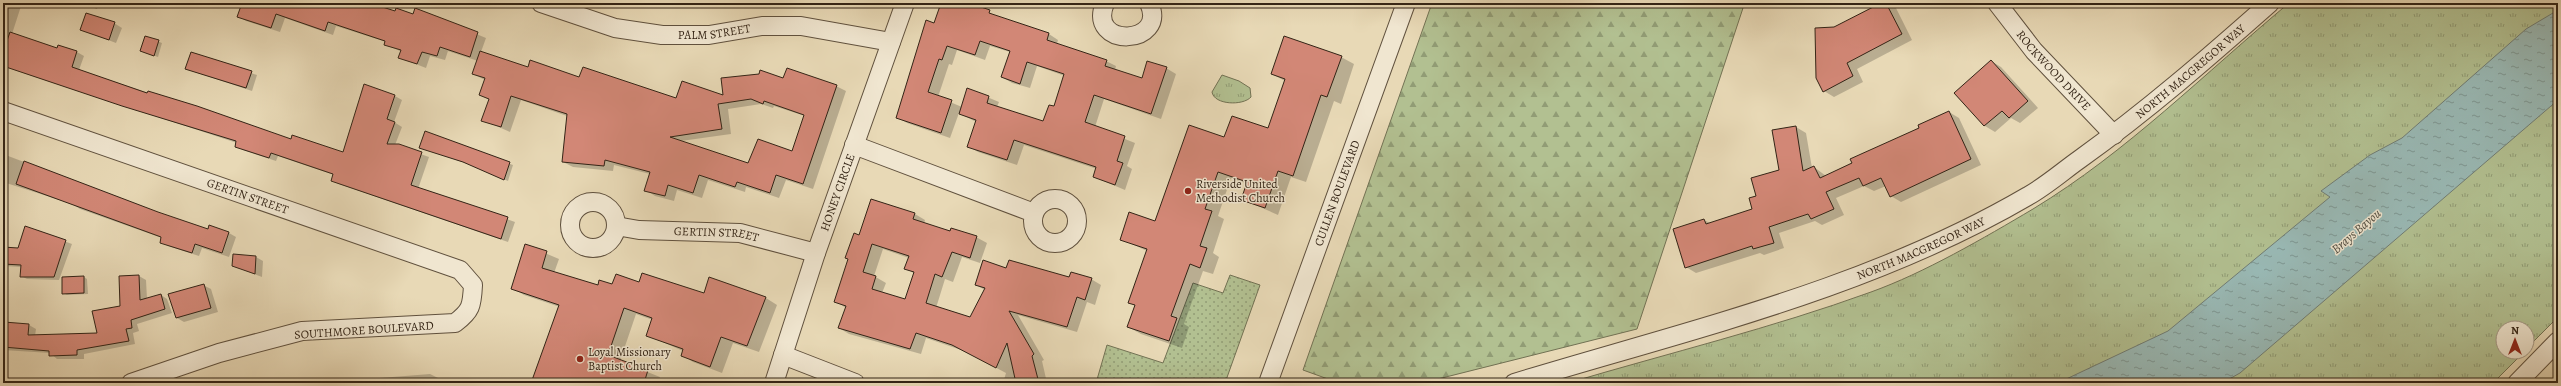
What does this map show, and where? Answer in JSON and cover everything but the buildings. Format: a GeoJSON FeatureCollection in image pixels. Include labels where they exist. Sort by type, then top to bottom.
{"type":"FeatureCollection","features":[{"type":"Feature","properties":{"kind":"street","name":"PALM STREET"},"geometry":{"type":"LineString","coordinates":[[540,3],[615,28],[662,35],[709,35],[762,26],[802,26],[891,42]]}},
{"type":"Feature","properties":{"kind":"street","name":"HONEY CIRCLE"},"geometry":{"type":"LineString","coordinates":[[774,383],[816,253],[906,3]]}},
{"type":"Feature","properties":{"kind":"street"},"geometry":{"type":"LineString","coordinates":[[1100,5],[1103,16],[1110,30],[1117,35],[1133,37],[1141,34],[1151,21],[1149,3]]}},
{"type":"Feature","properties":{"kind":"street","name":"CULLEN BOULEVARD"},"geometry":{"type":"LineString","coordinates":[[1268,383],[1406,3]]}},
{"type":"Feature","properties":{"kind":"street","name":"ROCKWOOD DRIVE"},"geometry":{"type":"LineString","coordinates":[[1997,3],[2034,51],[2114,135]]}},
{"type":"Feature","properties":{"kind":"street","name":"NORTH MACGREGOR WAY"},"geometry":{"type":"LineString","coordinates":[[1514,383],[1829,288],[1912,256],[1986,220],[2030,195],[2114,135],[2195,69],[2270,3]]}},
{"type":"Feature","properties":{"kind":"street","name":"GERTIN STREET"},"geometry":{"type":"LineString","coordinates":[[3,111],[460,270],[473,286],[472,300]]}},
{"type":"Feature","properties":{"kind":"street"},"geometry":{"type":"LineString","coordinates":[[854,145],[1034,213]]}},
{"type":"Feature","properties":{"kind":"street","name":"GERTIN STREET"},"geometry":{"type":"LineString","coordinates":[[616,226],[639,230],[740,233],[816,253]]}},
{"type":"Feature","properties":{"kind":"street","name":"SOUTHMORE BOULEVARD"},"geometry":{"type":"LineString","coordinates":[[131,383],[220,353],[302,332],[455,323],[468,313],[472,300]]}},
{"type":"Feature","properties":{"kind":"street"},"geometry":{"type":"LineString","coordinates":[[2517,383],[2558,341]]}},
{"type":"Feature","properties":{"kind":"street"},"geometry":{"type":"LineString","coordinates":[[783,355],[855,383]]}},
{"type":"Feature","properties":{"kind":"green space"},"geometry":{"type":"Polygon","coordinates":[[[1432,3],[1729,3],[1743,8],[1637,329],[1422,383],[1339,383],[1303,370],[1432,3]]]}},
{"type":"Feature","properties":{"kind":"green space"},"geometry":{"type":"Polygon","coordinates":[[[2289,3],[2558,3],[2558,317],[2535,340],[2535,320],[2495,320],[2495,360],[2516,360],[2493,383],[1568,383],[1758,329],[1834,305],[1891,284],[1933,265],[1994,232],[2068,187],[2101,163],[2165,111],[2289,3]]]}},
{"type":"Feature","properties":{"kind":"green space"},"geometry":{"type":"Polygon","coordinates":[[[1222,75],[1239,81],[1250,88],[1251,97],[1242,102],[1236,103],[1218,100],[1212,92],[1222,75]]]}},
{"type":"Feature","properties":{"kind":"green space"},"geometry":{"type":"Polygon","coordinates":[[[1230,275],[1260,285],[1225,383],[1096,383],[1107,345],[1163,363],[1193,283],[1223,293],[1230,275]]]}},
{"type":"Feature","properties":{"kind":"water","name":"Brays Bayou"},"geometry":{"type":"Polygon","coordinates":[[[2558,10],[2558,100],[2240,373],[2222,383],[2050,383],[2062,381],[2168,331],[2330,197],[2321,191],[2370,155],[2402,138],[2526,29],[2558,10]]]}},
{"type":"Feature","properties":{"kind":"place","name":"Riverside United Methodist Church"},"geometry":{"type":"Point","coordinates":[1188,191]}},
{"type":"Feature","properties":{"kind":"place","name":"Loyal Missionary Baptist Church"},"geometry":{"type":"Point","coordinates":[580,359]}}]}
